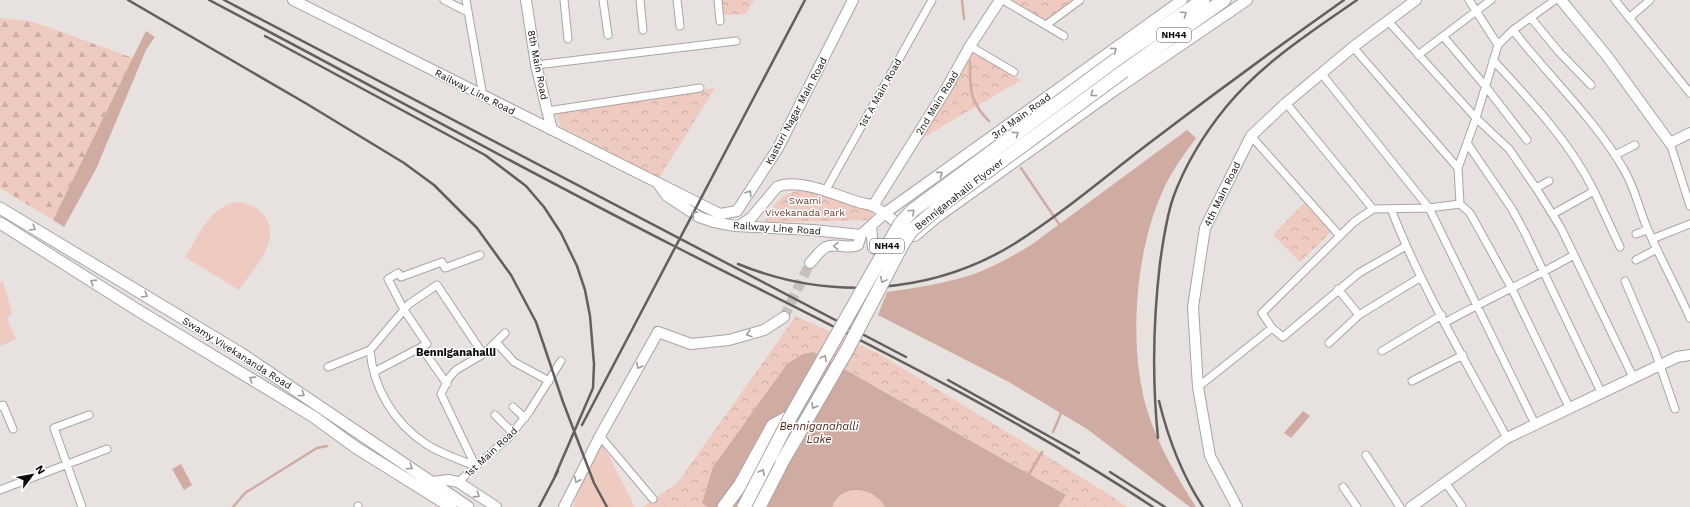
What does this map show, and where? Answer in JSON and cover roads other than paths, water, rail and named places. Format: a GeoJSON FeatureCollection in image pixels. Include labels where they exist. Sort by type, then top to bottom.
{"type":"FeatureCollection","features":[{"type":"Feature","properties":{"kind":"highway","name":"Benniganahalli Flyover"},"geometry":{"type":"LineString","coordinates":[[744,507],[791,416],[900,224],[912,211],[928,198],[1117,59],[1204,0]]}},
{"type":"Feature","properties":{"kind":"highway","name":"Benniganahalli Flyover"},"geometry":{"type":"LineString","coordinates":[[759,507],[782,462],[846,350],[892,263],[911,231],[939,207],[1124,71],[1224,0]]}},
{"type":"Feature","properties":{"kind":"highway"},"geometry":{"type":"LineString","coordinates":[[724,507],[741,484],[773,426],[791,416]]}},
{"type":"Feature","properties":{"kind":"main road","name":"Swamy Vivekananda Road"},"geometry":{"type":"LineString","coordinates":[[0,208],[242,354],[468,507]]}},
{"type":"Feature","properties":{"kind":"main road","name":"Swamy Vivekananda Road"},"geometry":{"type":"LineString","coordinates":[[0,223],[139,311],[314,417],[355,447],[438,503],[451,507]]}},
{"type":"Feature","properties":{"kind":"street","name":"Railway Line Road"},"geometry":{"type":"LineString","coordinates":[[293,0],[720,214],[729,214]]}},
{"type":"Feature","properties":{"kind":"street"},"geometry":{"type":"LineString","coordinates":[[444,0],[468,12]]}},
{"type":"Feature","properties":{"kind":"street"},"geometry":{"type":"LineString","coordinates":[[466,0],[483,96]]}},
{"type":"Feature","properties":{"kind":"street","name":"8th Main Road"},"geometry":{"type":"LineString","coordinates":[[526,0],[536,65],[552,130]]}},
{"type":"Feature","properties":{"kind":"street"},"geometry":{"type":"LineString","coordinates":[[564,0],[568,39]]}},
{"type":"Feature","properties":{"kind":"street"},"geometry":{"type":"LineString","coordinates":[[603,0],[608,35]]}},
{"type":"Feature","properties":{"kind":"street"},"geometry":{"type":"LineString","coordinates":[[640,0],[643,30]]}},
{"type":"Feature","properties":{"kind":"street"},"geometry":{"type":"LineString","coordinates":[[677,0],[680,26]]}},
{"type":"Feature","properties":{"kind":"street"},"geometry":{"type":"LineString","coordinates":[[718,0],[720,21]]}},
{"type":"Feature","properties":{"kind":"street","name":"Kasturi Nagar Main Road"},"geometry":{"type":"LineString","coordinates":[[729,214],[737,211],[778,148],[853,0]]}},
{"type":"Feature","properties":{"kind":"street","name":"1st A Main Road"},"geometry":{"type":"LineString","coordinates":[[828,186],[932,0]]}},
{"type":"Feature","properties":{"kind":"street"},"geometry":{"type":"LineString","coordinates":[[1002,0],[1064,36]]}},
{"type":"Feature","properties":{"kind":"street","name":"2nd Main Road"},"geometry":{"type":"LineString","coordinates":[[870,204],[945,91],[970,46],[1002,0]]}},
{"type":"Feature","properties":{"kind":"street"},"geometry":{"type":"LineString","coordinates":[[1046,25],[1080,0]]}},
{"type":"Feature","properties":{"kind":"street","name":"3rd Main Road"},"geometry":{"type":"LineString","coordinates":[[810,264],[825,247],[834,245],[851,248],[858,245],[861,235],[885,214],[1182,0]]}},
{"type":"Feature","properties":{"kind":"street"},"geometry":{"type":"LineString","coordinates":[[871,226],[874,248],[891,256],[899,257],[915,236],[1115,90],[1247,0]]}},
{"type":"Feature","properties":{"kind":"street","name":"4th Main Road"},"geometry":{"type":"LineString","coordinates":[[1237,507],[1210,456],[1198,387],[1193,307],[1205,228],[1251,136],[1321,73],[1416,0]]}},
{"type":"Feature","properties":{"kind":"street"},"geometry":{"type":"LineString","coordinates":[[1469,0],[1498,45]]}},
{"type":"Feature","properties":{"kind":"street"},"geometry":{"type":"LineString","coordinates":[[1418,55],[1491,0]]}},
{"type":"Feature","properties":{"kind":"street"},"geometry":{"type":"LineString","coordinates":[[1555,0],[1514,30],[1498,45],[1476,118],[1458,168],[1460,204],[1470,213],[1511,287],[1569,407]]}},
{"type":"Feature","properties":{"kind":"street"},"geometry":{"type":"LineString","coordinates":[[1561,0],[1607,56],[1670,142],[1690,206]]}},
{"type":"Feature","properties":{"kind":"street"},"geometry":{"type":"LineString","coordinates":[[1615,0],[1690,93]]}},
{"type":"Feature","properties":{"kind":"street"},"geometry":{"type":"LineString","coordinates":[[1629,18],[1650,0]]}},
{"type":"Feature","properties":{"kind":"street"},"geometry":{"type":"LineString","coordinates":[[1531,18],[1559,52],[1591,85]]}},
{"type":"Feature","properties":{"kind":"street"},"geometry":{"type":"LineString","coordinates":[[1388,21],[1476,118],[1508,149],[1554,214],[1633,377]]}},
{"type":"Feature","properties":{"kind":"street"},"geometry":{"type":"LineString","coordinates":[[1514,30],[1532,55],[1581,109],[1615,155],[1624,170],[1647,230],[1690,318]]}},
{"type":"Feature","properties":{"kind":"street"},"geometry":{"type":"LineString","coordinates":[[1443,36],[1486,87],[1527,140]]}},
{"type":"Feature","properties":{"kind":"street"},"geometry":{"type":"LineString","coordinates":[[536,65],[736,41]]}},
{"type":"Feature","properties":{"kind":"street"},"geometry":{"type":"LineString","coordinates":[[970,46],[1014,72]]}},
{"type":"Feature","properties":{"kind":"street"},"geometry":{"type":"LineString","coordinates":[[1354,47],[1458,168]]}},
{"type":"Feature","properties":{"kind":"street"},"geometry":{"type":"LineString","coordinates":[[1493,60],[1543,116],[1575,158],[1594,191],[1620,247]]}},
{"type":"Feature","properties":{"kind":"street"},"geometry":{"type":"LineString","coordinates":[[1321,73],[1429,208],[1535,424]]}},
{"type":"Feature","properties":{"kind":"street"},"geometry":{"type":"LineString","coordinates":[[547,111],[700,88]]}},
{"type":"Feature","properties":{"kind":"street"},"geometry":{"type":"LineString","coordinates":[[1286,103],[1373,209]]}},
{"type":"Feature","properties":{"kind":"street"},"geometry":{"type":"LineString","coordinates":[[1670,142],[1690,133]]}},
{"type":"Feature","properties":{"kind":"street"},"geometry":{"type":"LineString","coordinates":[[1251,136],[1340,236]]}},
{"type":"Feature","properties":{"kind":"street"},"geometry":{"type":"LineString","coordinates":[[1467,143],[1512,209],[1544,272],[1601,392]]}},
{"type":"Feature","properties":{"kind":"street"},"geometry":{"type":"LineString","coordinates":[[1615,155],[1635,144]]}},
{"type":"Feature","properties":{"kind":"street"},"geometry":{"type":"LineString","coordinates":[[1536,188],[1548,181]]}},
{"type":"Feature","properties":{"kind":"street","name":"Railway Line Road"},"geometry":{"type":"LineString","coordinates":[[658,183],[667,196],[699,217],[714,222],[739,226],[861,235]]}},
{"type":"Feature","properties":{"kind":"street"},"geometry":{"type":"LineString","coordinates":[[739,226],[750,218],[777,187],[782,185],[799,185],[827,191],[860,203],[870,204],[915,236]]}},
{"type":"Feature","properties":{"kind":"street"},"geometry":{"type":"LineString","coordinates":[[1554,214],[1594,191]]}},
{"type":"Feature","properties":{"kind":"street"},"geometry":{"type":"LineString","coordinates":[[1406,246],[1359,273],[1338,289],[1283,337],[1272,328],[1262,313],[1354,222],[1373,209],[1429,208],[1460,204]]}},
{"type":"Feature","properties":{"kind":"street"},"geometry":{"type":"LineString","coordinates":[[1392,209],[1406,246],[1421,277],[1507,438]]}},
{"type":"Feature","properties":{"kind":"street"},"geometry":{"type":"LineString","coordinates":[[1652,239],[1690,224]]}},
{"type":"Feature","properties":{"kind":"street"},"geometry":{"type":"LineString","coordinates":[[1636,234],[1647,230]]}},
{"type":"Feature","properties":{"kind":"street"},"geometry":{"type":"LineString","coordinates":[[1636,260],[1657,249]]}},
{"type":"Feature","properties":{"kind":"street"},"geometry":{"type":"LineString","coordinates":[[374,372],[427,344],[404,310],[388,279],[398,273],[401,277],[442,262],[445,268],[480,255]]}},
{"type":"Feature","properties":{"kind":"street"},"geometry":{"type":"LineString","coordinates":[[1446,322],[1574,255]]}},
{"type":"Feature","properties":{"kind":"street"},"geometry":{"type":"LineString","coordinates":[[1329,343],[1359,315],[1421,277]]}},
{"type":"Feature","properties":{"kind":"street"},"geometry":{"type":"LineString","coordinates":[[1625,281],[1660,364],[1675,409]]}},
{"type":"Feature","properties":{"kind":"street"},"geometry":{"type":"LineString","coordinates":[[328,367],[370,350],[409,304],[437,285],[483,354]]}},
{"type":"Feature","properties":{"kind":"street"},"geometry":{"type":"LineString","coordinates":[[1338,289],[1359,315]]}},
{"type":"Feature","properties":{"kind":"street"},"geometry":{"type":"LineString","coordinates":[[1382,351],[1442,316]]}},
{"type":"Feature","properties":{"kind":"street"},"geometry":{"type":"LineString","coordinates":[[564,507],[600,436],[658,332],[691,344],[729,340],[764,330],[784,317]]}},
{"type":"Feature","properties":{"kind":"street"},"geometry":{"type":"LineString","coordinates":[[1198,387],[1272,328]]}},
{"type":"Feature","properties":{"kind":"street"},"geometry":{"type":"LineString","coordinates":[[475,466],[441,394],[456,370],[483,354],[505,334]]}},
{"type":"Feature","properties":{"kind":"street"},"geometry":{"type":"LineString","coordinates":[[496,342],[514,362],[549,381]]}},
{"type":"Feature","properties":{"kind":"street"},"geometry":{"type":"LineString","coordinates":[[421,347],[447,384]]}},
{"type":"Feature","properties":{"kind":"street"},"geometry":{"type":"LineString","coordinates":[[370,350],[374,372],[382,394],[398,421],[427,444],[475,466]]}},
{"type":"Feature","properties":{"kind":"street"},"geometry":{"type":"LineString","coordinates":[[1412,381],[1463,355]]}},
{"type":"Feature","properties":{"kind":"street"},"geometry":{"type":"LineString","coordinates":[[1411,507],[1424,503],[1445,482],[1507,438],[1677,356],[1690,355]]}},
{"type":"Feature","properties":{"kind":"street","name":"1st Main Road"},"geometry":{"type":"LineString","coordinates":[[458,482],[513,433],[525,418],[561,361]]}},
{"type":"Feature","properties":{"kind":"street"},"geometry":{"type":"LineString","coordinates":[[0,406],[3,405],[13,430]]}},
{"type":"Feature","properties":{"kind":"street"},"geometry":{"type":"LineString","coordinates":[[512,407],[525,418]]}},
{"type":"Feature","properties":{"kind":"street"},"geometry":{"type":"LineString","coordinates":[[495,414],[513,433]]}},
{"type":"Feature","properties":{"kind":"street"},"geometry":{"type":"LineString","coordinates":[[82,507],[54,428],[89,415]]}},
{"type":"Feature","properties":{"kind":"street"},"geometry":{"type":"LineString","coordinates":[[600,436],[653,499]]}},
{"type":"Feature","properties":{"kind":"street"},"geometry":{"type":"LineString","coordinates":[[0,490],[107,449]]}},
{"type":"Feature","properties":{"kind":"street"},"geometry":{"type":"LineString","coordinates":[[1366,455],[1400,507]]}},
{"type":"Feature","properties":{"kind":"street"},"geometry":{"type":"LineString","coordinates":[[432,482],[448,480],[458,482],[496,507]]}},
{"type":"Feature","properties":{"kind":"street"},"geometry":{"type":"LineString","coordinates":[[1445,482],[1462,506]]}},
{"type":"Feature","properties":{"kind":"street"},"geometry":{"type":"LineString","coordinates":[[1343,487],[1357,507]]}},
{"type":"Feature","properties":{"kind":"water"},"geometry":{"type":"Polygon","coordinates":[[[146,31],[155,37],[146,50],[96,169],[64,227],[53,220],[146,31]]]}},
{"type":"Feature","properties":{"kind":"water"},"geometry":{"type":"Polygon","coordinates":[[[1187,130],[1196,138],[1176,166],[1166,184],[1155,209],[1147,237],[1141,266],[1136,328],[1141,387],[1152,426],[1175,473],[1196,507],[1190,507],[1087,429],[1009,382],[878,315],[887,292],[938,284],[968,276],[992,266],[1031,245],[1187,130]]]}},
{"type":"Feature","properties":{"kind":"water","name":"Benniganahalli Lake"},"geometry":{"type":"Polygon","coordinates":[[[814,352],[1066,495],[1058,507],[885,507],[880,500],[873,495],[858,490],[843,494],[837,499],[832,507],[707,507],[702,503],[713,467],[787,364],[803,354],[814,352]]]}},
{"type":"Feature","properties":{"kind":"water"},"geometry":{"type":"Polygon","coordinates":[[[1303,411],[1310,416],[1291,438],[1284,433],[1303,411]]]}},
{"type":"Feature","properties":{"kind":"water"},"geometry":{"type":"Polygon","coordinates":[[[181,464],[192,485],[184,490],[172,469],[181,464]]]}},
{"type":"Feature","properties":{"kind":"waterway"},"geometry":{"type":"LineString","coordinates":[[962,0],[964,19]]}},
{"type":"Feature","properties":{"kind":"waterway"},"geometry":{"type":"LineString","coordinates":[[970,62],[970,80],[974,101],[982,114],[989,121]]}},
{"type":"Feature","properties":{"kind":"waterway"},"geometry":{"type":"LineString","coordinates":[[1021,168],[1061,227]]}},
{"type":"Feature","properties":{"kind":"waterway"},"geometry":{"type":"LineString","coordinates":[[1053,432],[1062,411]]}},
{"type":"Feature","properties":{"kind":"waterway"},"geometry":{"type":"LineString","coordinates":[[233,507],[245,493],[317,448],[327,446]]}},
{"type":"Feature","properties":{"kind":"waterway"},"geometry":{"type":"LineString","coordinates":[[1028,476],[1042,452]]}},
{"type":"Feature","properties":{"kind":"tunnel"},"geometry":{"type":"LineString","coordinates":[[784,317],[810,263]]}},
{"type":"Feature","properties":{"kind":"railway"},"geometry":{"type":"LineString","coordinates":[[128,0],[307,104],[404,163],[434,185],[477,228],[511,275],[536,322],[563,402],[594,483],[607,507]]}},
{"type":"Feature","properties":{"kind":"railway"},"geometry":{"type":"LineString","coordinates":[[209,0],[559,186],[978,402],[1096,470],[1153,507]]}},
{"type":"Feature","properties":{"kind":"railway"},"geometry":{"type":"LineString","coordinates":[[224,0],[906,357]]}},
{"type":"Feature","properties":{"kind":"railway"},"geometry":{"type":"LineString","coordinates":[[582,425],[805,0]]}},
{"type":"Feature","properties":{"kind":"railway"},"geometry":{"type":"LineString","coordinates":[[738,264],[772,276],[807,284],[843,287],[879,287],[914,282],[949,274],[982,261],[1014,244],[1049,220],[1199,105],[1344,0]]}},
{"type":"Feature","properties":{"kind":"railway"},"geometry":{"type":"LineString","coordinates":[[1158,438],[1154,350],[1160,263],[1168,214],[1183,174],[1210,128],[1240,91],[1271,62],[1357,0]]}},
{"type":"Feature","properties":{"kind":"railway"},"geometry":{"type":"LineString","coordinates":[[265,36],[485,155],[526,186],[544,207],[561,233],[577,266],[585,290],[590,316],[594,364],[593,388],[555,476]]}},
{"type":"Feature","properties":{"kind":"railway"},"geometry":{"type":"LineString","coordinates":[[948,380],[1079,453]]}},
{"type":"Feature","properties":{"kind":"railway"},"geometry":{"type":"LineString","coordinates":[[1159,401],[1176,456],[1195,495],[1203,507]]}},
{"type":"Feature","properties":{"kind":"railway"},"geometry":{"type":"LineString","coordinates":[[539,507],[558,471]]}},
{"type":"Feature","properties":{"kind":"railway"},"geometry":{"type":"LineString","coordinates":[[1110,472],[1165,507]]}},
{"type":"Feature","properties":{"kind":"district","name":"Benniganahalli"},"geometry":{"type":"Point","coordinates":[456,352]}},
{"type":"Feature","properties":{"kind":"park label","name":"Swami Vivekanada Park"},"geometry":{"type":"Point","coordinates":[805,206]}}]}
